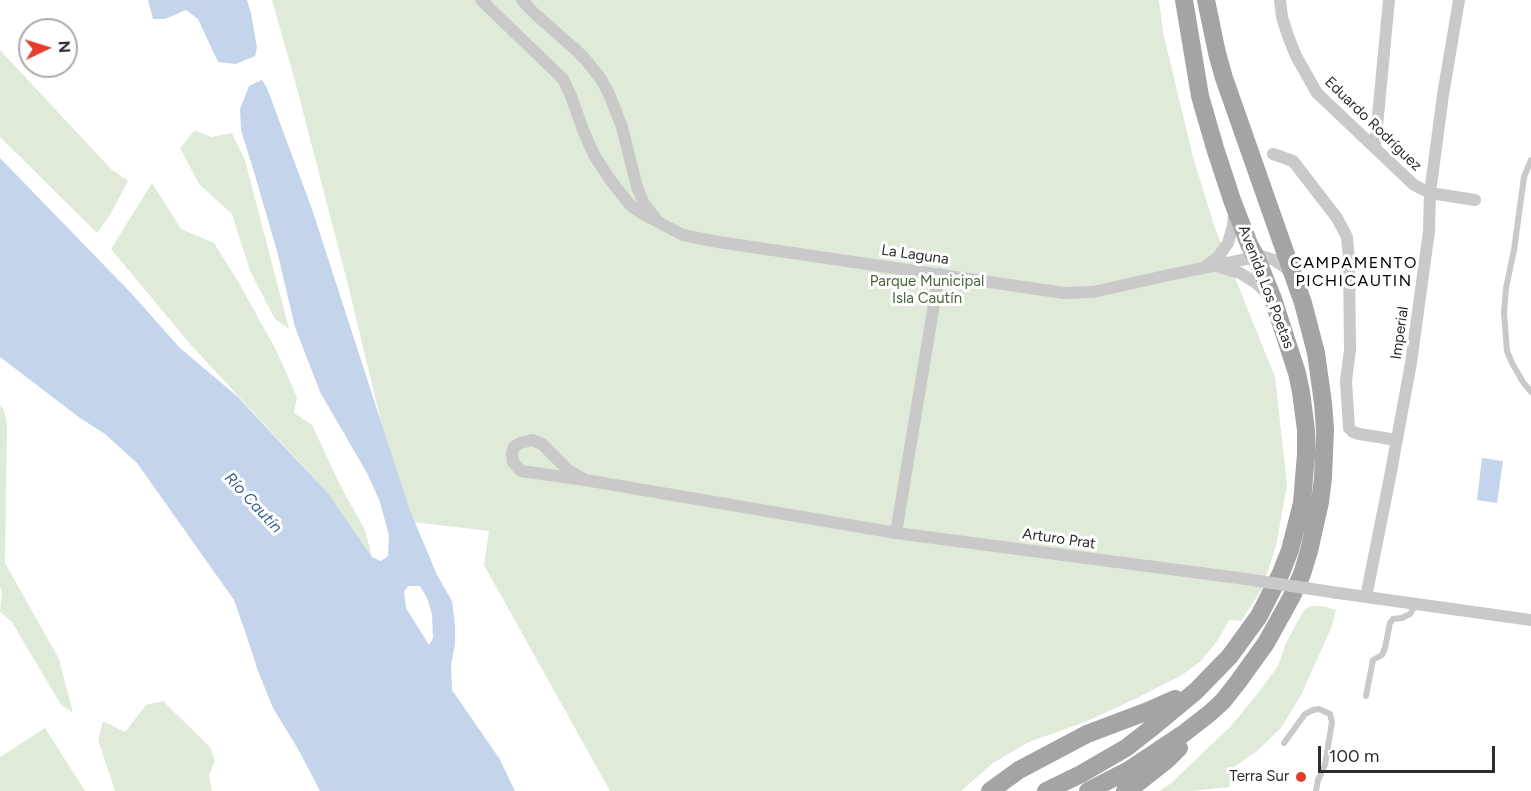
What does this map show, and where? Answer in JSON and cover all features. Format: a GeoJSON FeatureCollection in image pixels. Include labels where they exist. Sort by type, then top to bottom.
{"type":"FeatureCollection","features":[{"type":"Feature","properties":{"kind":"main road","name":"Avenida Los Poetas"},"geometry":{"type":"LineString","coordinates":[[1046,791],[1126,748],[1196,691],[1230,656],[1259,616],[1281,573],[1297,527],[1302,503],[1306,454],[1304,411],[1293,355],[1274,299],[1232,200],[1215,148],[1200,96],[1184,0]]}},
{"type":"Feature","properties":{"kind":"main road","name":"Avenida Los Poetas"},"geometry":{"type":"LineString","coordinates":[[1088,791],[1149,758],[1190,729],[1223,701],[1266,643],[1291,598],[1309,551],[1320,502],[1324,470],[1325,429],[1321,378],[1310,328],[1230,95],[1217,53],[1206,0]]}},
{"type":"Feature","properties":{"kind":"main road"},"geometry":{"type":"LineString","coordinates":[[990,791],[1019,770],[1087,734],[1196,691]]}},
{"type":"Feature","properties":{"kind":"main road"},"geometry":{"type":"LineString","coordinates":[[1125,791],[1167,760],[1199,729],[1223,701]]}},
{"type":"Feature","properties":{"kind":"street","name":"La Laguna"},"geometry":{"type":"LineString","coordinates":[[480,0],[562,79],[572,96],[594,155],[610,182],[631,206],[682,235],[1064,293],[1093,292],[1256,256]]}},
{"type":"Feature","properties":{"kind":"street","name":"La Laguna"},"geometry":{"type":"LineString","coordinates":[[522,0],[532,12],[564,38],[586,60],[601,79],[622,128],[637,187],[644,204],[659,222]]}},
{"type":"Feature","properties":{"kind":"street","name":"Eduardo Rodríguez"},"geometry":{"type":"LineString","coordinates":[[1280,0],[1282,16],[1292,46],[1317,93],[1414,185],[1430,193]]}},
{"type":"Feature","properties":{"kind":"street"},"geometry":{"type":"LineString","coordinates":[[1375,147],[1389,0]]}},
{"type":"Feature","properties":{"kind":"street","name":"Imperial"},"geometry":{"type":"LineString","coordinates":[[1366,597],[1411,363],[1429,231],[1430,193],[1459,0]]}},
{"type":"Feature","properties":{"kind":"street"},"geometry":{"type":"LineString","coordinates":[[1273,154],[1293,161],[1337,218],[1347,237],[1350,350],[1346,381],[1349,428],[1359,434],[1396,440]]}},
{"type":"Feature","properties":{"kind":"street"},"geometry":{"type":"LineString","coordinates":[[1430,193],[1475,200]]}},
{"type":"Feature","properties":{"kind":"street"},"geometry":{"type":"LineString","coordinates":[[1206,267],[1223,250],[1231,235],[1234,217],[1232,200]]}},
{"type":"Feature","properties":{"kind":"street"},"geometry":{"type":"LineString","coordinates":[[1256,256],[1268,258],[1280,264],[1294,279]]}},
{"type":"Feature","properties":{"kind":"street"},"geometry":{"type":"LineString","coordinates":[[1206,267],[1223,268],[1240,273],[1274,299]]}},
{"type":"Feature","properties":{"kind":"street"},"geometry":{"type":"LineString","coordinates":[[896,533],[939,274]]}},
{"type":"Feature","properties":{"kind":"street","name":"Arturo Prat"},"geometry":{"type":"LineString","coordinates":[[585,480],[568,470],[542,444],[532,440],[513,447],[513,462],[521,471],[896,533],[1246,579],[1531,620]]}},
{"type":"Feature","properties":{"kind":"lane"},"geometry":{"type":"LineString","coordinates":[[1531,160],[1524,177],[1504,313],[1508,351],[1512,363],[1531,392]]}},
{"type":"Feature","properties":{"kind":"lane"},"geometry":{"type":"LineString","coordinates":[[1366,696],[1373,660],[1382,655],[1386,648],[1390,623],[1393,619],[1410,614],[1416,604]]}},
{"type":"Feature","properties":{"kind":"lane"},"geometry":{"type":"LineString","coordinates":[[1284,742],[1305,714],[1319,709],[1330,714],[1332,722],[1325,765],[1316,791]]}},
{"type":"Feature","properties":{"kind":"green space","name":"Parque Municipal Isla Cautín"},"geometry":{"type":"Polygon","coordinates":[[[272,0],[1159,0],[1163,32],[1193,157],[1215,228],[1275,377],[1287,485],[1276,546],[1262,589],[1241,621],[1229,620],[1218,640],[1201,661],[1182,675],[1085,722],[1029,742],[993,763],[961,791],[610,791],[484,565],[489,531],[405,521],[347,281],[272,0]]]}},
{"type":"Feature","properties":{"kind":"green space"},"geometry":{"type":"Polygon","coordinates":[[[0,50],[18,69],[18,78],[26,78],[111,169],[128,181],[110,215],[97,233],[0,137],[0,50]]]}},
{"type":"Feature","properties":{"kind":"green space"},"geometry":{"type":"Polygon","coordinates":[[[195,130],[211,137],[232,133],[245,160],[289,329],[275,319],[250,271],[232,214],[199,184],[180,148],[195,130]]]}},
{"type":"Feature","properties":{"kind":"green space"},"geometry":{"type":"Polygon","coordinates":[[[152,183],[181,229],[214,243],[239,283],[276,350],[297,397],[294,413],[312,425],[340,485],[365,530],[372,557],[328,493],[191,345],[111,249],[152,183]]]}},
{"type":"Feature","properties":{"kind":"green space"},"geometry":{"type":"Polygon","coordinates":[[[0,405],[4,410],[7,424],[5,563],[59,659],[73,713],[61,705],[12,622],[0,612],[2,592],[0,587],[0,405]]]}},
{"type":"Feature","properties":{"kind":"green space"},"geometry":{"type":"Polygon","coordinates":[[[1311,606],[1336,610],[1332,626],[1301,695],[1281,728],[1257,751],[1234,767],[1229,787],[1191,791],[1159,791],[1170,784],[1231,726],[1259,692],[1278,666],[1286,643],[1301,615],[1311,606]]]}},
{"type":"Feature","properties":{"kind":"green space"},"geometry":{"type":"Polygon","coordinates":[[[163,701],[210,747],[215,761],[209,775],[212,791],[115,791],[98,740],[103,721],[125,732],[146,705],[163,701]]]}},
{"type":"Feature","properties":{"kind":"green space"},"geometry":{"type":"Polygon","coordinates":[[[45,728],[85,791],[0,791],[0,757],[45,728]]]}},
{"type":"Feature","properties":{"kind":"water"},"geometry":{"type":"Polygon","coordinates":[[[148,0],[247,0],[257,48],[255,56],[236,64],[218,62],[198,19],[186,10],[165,19],[153,19],[148,0]]]}},
{"type":"Feature","properties":{"kind":"water","name":"Río Cautín"},"geometry":{"type":"Polygon","coordinates":[[[262,80],[267,88],[312,209],[409,508],[437,575],[452,601],[455,644],[451,665],[452,690],[499,758],[515,791],[320,791],[273,708],[234,600],[137,463],[105,434],[80,418],[0,357],[0,158],[131,293],[180,348],[238,397],[328,493],[372,557],[381,561],[388,556],[389,536],[380,502],[367,473],[320,392],[295,327],[277,251],[241,130],[240,109],[249,86],[262,80]],[[408,586],[404,592],[406,608],[429,645],[433,638],[432,614],[420,586],[408,586]]]}},
{"type":"Feature","properties":{"kind":"water"},"geometry":{"type":"Polygon","coordinates":[[[1482,458],[1503,461],[1497,503],[1477,500],[1482,458]]]}},
{"type":"Feature","properties":{"kind":"place","name":"Terra Sur"},"geometry":{"type":"Point","coordinates":[1301,777]}},
{"type":"Feature","properties":{"kind":"district","name":"CAMPAMENTO PICHICAUTIN"},"geometry":{"type":"Point","coordinates":[1354,272]}}]}
